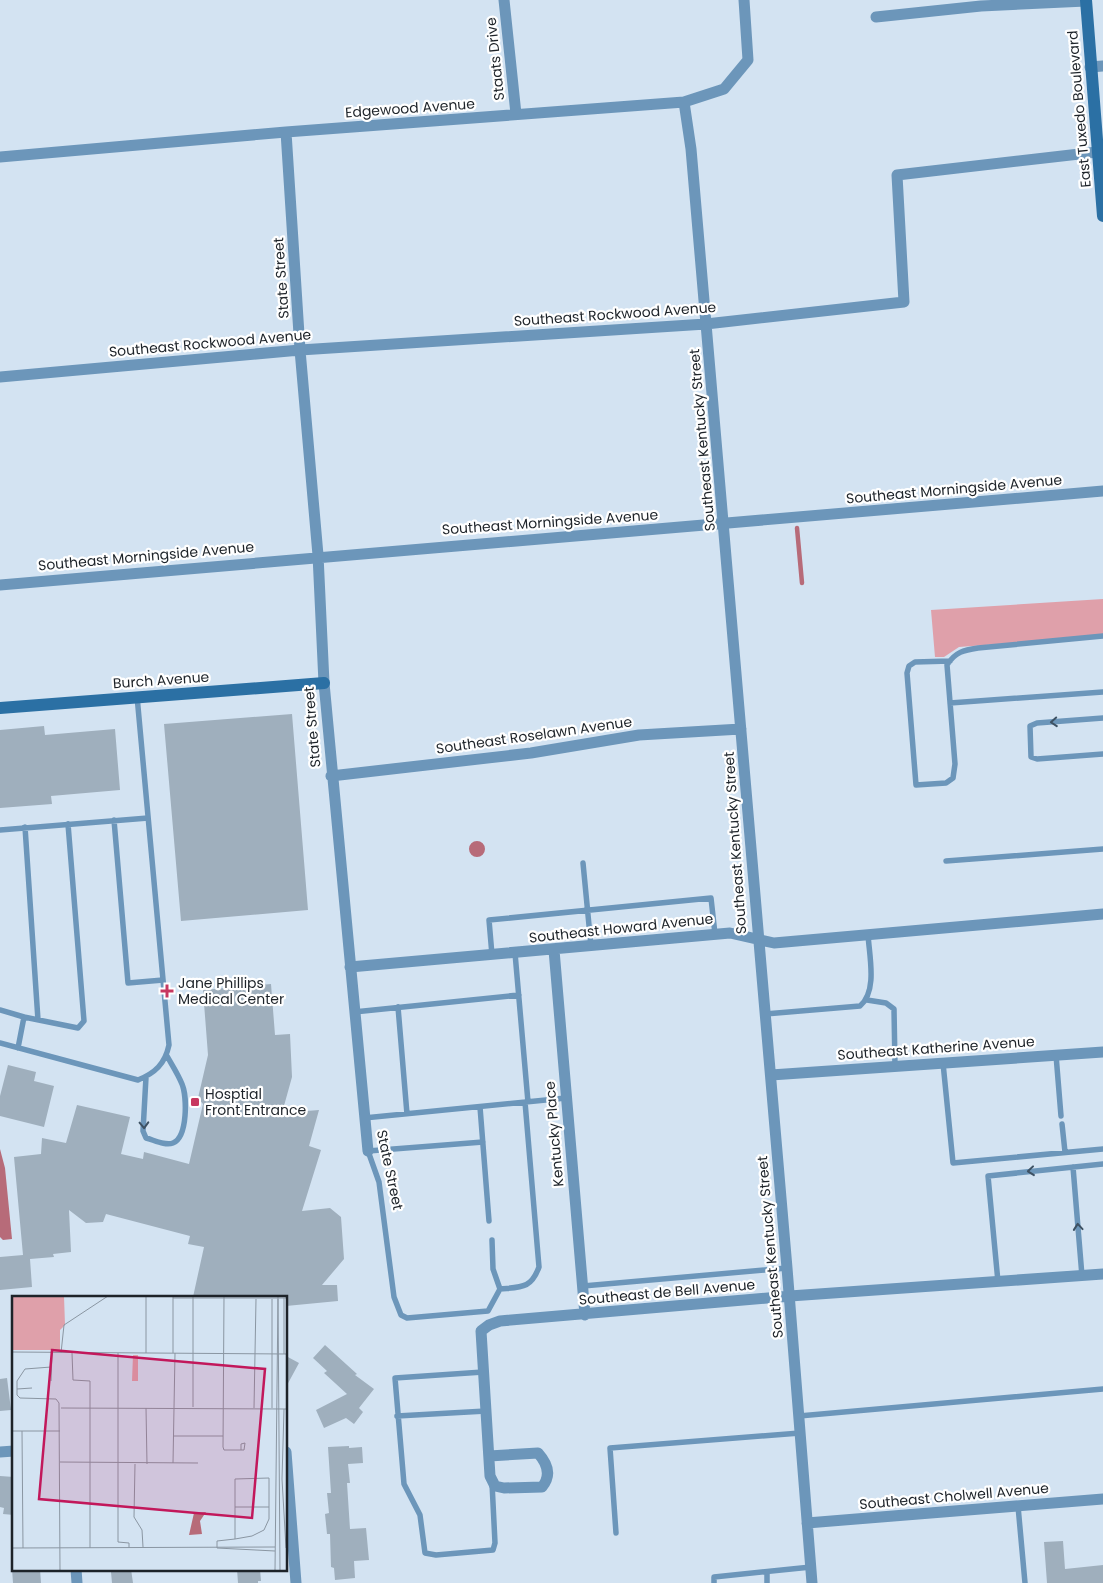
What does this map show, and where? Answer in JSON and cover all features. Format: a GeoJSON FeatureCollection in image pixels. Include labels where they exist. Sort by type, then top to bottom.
{"type":"FeatureCollection","features":[{"type":"Feature","properties":{"kind":"street","name":"Staats Drive"},"geometry":{"type":"LineString","coordinates":[[504,0],[516,114]]}},
{"type":"Feature","properties":{"kind":"street","name":"Edgewood Avenue"},"geometry":{"type":"LineString","coordinates":[[0,157],[286,132],[684,102],[724,89],[748,60],[744,0]]}},
{"type":"Feature","properties":{"kind":"street"},"geometry":{"type":"LineString","coordinates":[[876,17],[981,3],[1086,0]]}},
{"type":"Feature","properties":{"kind":"street","name":"East Tuxedo Boulevard"},"geometry":{"type":"LineString","coordinates":[[1086,0],[1097,66],[1097,152],[1103,216]]}},
{"type":"Feature","properties":{"kind":"street","name":"Southeast Kentucky Street"},"geometry":{"type":"LineString","coordinates":[[684,102],[691,149],[724,524],[757,939],[790,1296],[812,1583]]}},
{"type":"Feature","properties":{"kind":"street","name":"State Street"},"geometry":{"type":"LineString","coordinates":[[286,132],[300,350],[318,555],[324,683],[368,1152]]}},
{"type":"Feature","properties":{"kind":"street","name":"Southeast Rockwood Avenue"},"geometry":{"type":"LineString","coordinates":[[0,377],[300,350],[706,324],[904,302],[897,175],[1097,152]]}},
{"type":"Feature","properties":{"kind":"street","name":"Southeast Morningside Avenue"},"geometry":{"type":"LineString","coordinates":[[0,585],[318,555],[724,524],[1103,491]]}},
{"type":"Feature","properties":{"kind":"street","name":"Burch Avenue"},"geometry":{"type":"LineString","coordinates":[[0,708],[324,683]]}},
{"type":"Feature","properties":{"kind":"street","name":"Southeast Roselawn Avenue"},"geometry":{"type":"LineString","coordinates":[[332,776],[531,753],[640,734],[741,729]]}},
{"type":"Feature","properties":{"kind":"street","name":"Southeast Howard Avenue"},"geometry":{"type":"LineString","coordinates":[[350,967],[554,950],[730,932],[774,943],[1103,914]]}},
{"type":"Feature","properties":{"kind":"street","name":"Kentucky Place"},"geometry":{"type":"LineString","coordinates":[[554,950],[584,1315]]}},
{"type":"Feature","properties":{"kind":"street","name":"Southeast Katherine Avenue"},"geometry":{"type":"LineString","coordinates":[[771,1075],[1103,1052]]}},
{"type":"Feature","properties":{"kind":"street","name":"Southeast de Bell Avenue"},"geometry":{"type":"LineString","coordinates":[[492,1480],[481,1331],[489,1325],[500,1321],[790,1296],[1103,1274]]}},
{"type":"Feature","properties":{"kind":"street"},"geometry":{"type":"LineString","coordinates":[[489,1456],[538,1453],[548,1470],[547,1482],[542,1486],[504,1488],[495,1486],[492,1480]]}},
{"type":"Feature","properties":{"kind":"street"},"geometry":{"type":"LineString","coordinates":[[288,1478],[296,1583]]}},
{"type":"Feature","properties":{"kind":"street","name":"Southeast Cholwell Avenue"},"geometry":{"type":"LineString","coordinates":[[807,1523],[1103,1499]]}},
{"type":"Feature","properties":{"kind":"street"},"geometry":{"type":"LineString","coordinates":[[76,1570],[77,1583]]}},
{"type":"Feature","properties":{"kind":"lane"},"geometry":{"type":"LineString","coordinates":[[950,661],[915,662],[909,666],[907,673],[916,785],[946,783],[953,778],[956,764],[947,665],[950,661],[953,655],[964,650],[1103,636]]}},
{"type":"Feature","properties":{"kind":"lane"},"geometry":{"type":"LineString","coordinates":[[950,703],[1103,692]]}},
{"type":"Feature","properties":{"kind":"lane"},"geometry":{"type":"LineString","coordinates":[[0,1043],[138,1080],[161,1065],[167,1056],[169,1045],[137,696]]}},
{"type":"Feature","properties":{"kind":"lane"},"geometry":{"type":"LineString","coordinates":[[1103,718],[1037,723],[1030,726],[1031,757],[1037,759],[1103,754]]}},
{"type":"Feature","properties":{"kind":"lane"},"geometry":{"type":"LineString","coordinates":[[0,830],[148,818]]}},
{"type":"Feature","properties":{"kind":"lane"},"geometry":{"type":"LineString","coordinates":[[114,820],[128,983],[163,980]]}},
{"type":"Feature","properties":{"kind":"lane"},"geometry":{"type":"LineString","coordinates":[[0,1010],[78,1028],[84,1021],[68,824]]}},
{"type":"Feature","properties":{"kind":"lane"},"geometry":{"type":"LineString","coordinates":[[25,828],[38,1020]]}},
{"type":"Feature","properties":{"kind":"lane"},"geometry":{"type":"LineString","coordinates":[[946,861],[1103,849]]}},
{"type":"Feature","properties":{"kind":"lane"},"geometry":{"type":"LineString","coordinates":[[583,863],[591,946]]}},
{"type":"Feature","properties":{"kind":"lane"},"geometry":{"type":"LineString","coordinates":[[492,955],[489,920],[711,898],[715,934]]}},
{"type":"Feature","properties":{"kind":"lane"},"geometry":{"type":"LineString","coordinates":[[765,1014],[860,1006],[867,1000],[870,988],[868,934]]}},
{"type":"Feature","properties":{"kind":"lane"},"geometry":{"type":"LineString","coordinates":[[492,1240],[493,1269],[500,1289],[528,1286],[535,1278],[539,1267],[515,953]]}},
{"type":"Feature","properties":{"kind":"lane"},"geometry":{"type":"LineString","coordinates":[[354,1012],[519,995]]}},
{"type":"Feature","properties":{"kind":"lane"},"geometry":{"type":"LineString","coordinates":[[867,1000],[886,1003],[894,1009],[896,1066]]}},
{"type":"Feature","properties":{"kind":"lane"},"geometry":{"type":"LineString","coordinates":[[398,1007],[407,1114]]}},
{"type":"Feature","properties":{"kind":"lane"},"geometry":{"type":"LineString","coordinates":[[18,1048],[24,1017]]}},
{"type":"Feature","properties":{"kind":"lane"},"geometry":{"type":"LineString","coordinates":[[1056,1055],[1061,1116]]}},
{"type":"Feature","properties":{"kind":"lane"},"geometry":{"type":"LineString","coordinates":[[146,1076],[143,1131],[146,1138],[167,1144],[174,1143],[180,1138],[183,1130],[185,1102],[183,1085],[167,1056]]}},
{"type":"Feature","properties":{"kind":"lane"},"geometry":{"type":"LineString","coordinates":[[943,1063],[953,1163],[1103,1149]]}},
{"type":"Feature","properties":{"kind":"lane"},"geometry":{"type":"LineString","coordinates":[[364,1118],[566,1098]]}},
{"type":"Feature","properties":{"kind":"lane"},"geometry":{"type":"LineString","coordinates":[[480,1106],[490,1221]]}},
{"type":"Feature","properties":{"kind":"lane"},"geometry":{"type":"LineString","coordinates":[[1062,1124],[1065,1152]]}},
{"type":"Feature","properties":{"kind":"lane"},"geometry":{"type":"LineString","coordinates":[[368,1152],[482,1142]]}},
{"type":"Feature","properties":{"kind":"lane","name":"State Street"},"geometry":{"type":"LineString","coordinates":[[368,1152],[380,1182],[392,1286],[401,1315],[407,1318],[419,1318],[488,1311],[500,1289]]}},
{"type":"Feature","properties":{"kind":"lane"},"geometry":{"type":"LineString","coordinates":[[998,1282],[988,1176],[1103,1164]]}},
{"type":"Feature","properties":{"kind":"lane"},"geometry":{"type":"LineString","coordinates":[[1073,1167],[1082,1276]]}},
{"type":"Feature","properties":{"kind":"lane"},"geometry":{"type":"LineString","coordinates":[[582,1286],[787,1268]]}},
{"type":"Feature","properties":{"kind":"lane"},"geometry":{"type":"LineString","coordinates":[[483,1372],[395,1378],[404,1484],[420,1515],[426,1553],[436,1555],[493,1550],[495,1543],[492,1480]]}},
{"type":"Feature","properties":{"kind":"lane"},"geometry":{"type":"LineString","coordinates":[[799,1416],[1103,1389]]}},
{"type":"Feature","properties":{"kind":"lane"},"geometry":{"type":"LineString","coordinates":[[397,1416],[486,1411]]}},
{"type":"Feature","properties":{"kind":"lane"},"geometry":{"type":"LineString","coordinates":[[616,1533],[610,1448],[800,1433]]}},
{"type":"Feature","properties":{"kind":"lane"},"geometry":{"type":"LineString","coordinates":[[1018,1506],[1026,1583]]}},
{"type":"Feature","properties":{"kind":"lane"},"geometry":{"type":"LineString","coordinates":[[714,1583],[714,1577],[810,1567]]}},
{"type":"Feature","properties":{"kind":"lane"},"geometry":{"type":"LineString","coordinates":[[766,1572],[768,1583]]}},
{"type":"Feature","properties":{"kind":"shaded area"},"geometry":{"type":"Polygon","coordinates":[[[1103,599],[1103,636],[959,647],[944,657],[935,657],[931,610],[1103,599]]]}},
{"type":"Feature","properties":{"kind":"shaded area"},"geometry":{"type":"Polygon","coordinates":[[[477,841],[485,849],[477,857],[469,849],[477,841]]]}},
{"type":"Feature","properties":{"kind":"shaded area"},"geometry":{"type":"Polygon","coordinates":[[[0,1149],[5,1168],[12,1239],[3,1240],[0,1237],[0,1149]]]}},
{"type":"Feature","properties":{"kind":"building"},"geometry":{"type":"Polygon","coordinates":[[[292,714],[308,910],[181,921],[164,724],[292,714]]]}},
{"type":"Feature","properties":{"kind":"building"},"geometry":{"type":"Polygon","coordinates":[[[44,726],[45,735],[115,729],[120,790],[51,796],[52,804],[0,808],[0,730],[44,726]]]}},
{"type":"Feature","properties":{"kind":"building"},"geometry":{"type":"Polygon","coordinates":[[[271,984],[275,1035],[290,1034],[292,1077],[282,1113],[319,1110],[309,1146],[321,1150],[302,1211],[330,1208],[341,1217],[344,1259],[322,1285],[337,1285],[338,1301],[288,1306],[288,1296],[193,1296],[204,1247],[188,1244],[190,1236],[106,1214],[103,1222],[86,1223],[69,1210],[71,1252],[53,1254],[54,1257],[30,1259],[32,1287],[0,1290],[0,1257],[23,1255],[14,1157],[41,1154],[42,1138],[66,1143],[77,1105],[130,1117],[121,1154],[143,1159],[144,1152],[189,1164],[203,1104],[198,1098],[208,1055],[203,990],[271,984]]]}},
{"type":"Feature","properties":{"kind":"building"},"geometry":{"type":"Polygon","coordinates":[[[8,1065],[36,1072],[34,1081],[54,1086],[44,1127],[0,1116],[0,1096],[8,1065]]]}},
{"type":"Feature","properties":{"kind":"building"},"geometry":{"type":"Polygon","coordinates":[[[325,1345],[357,1374],[355,1375],[374,1389],[359,1408],[363,1412],[354,1424],[346,1418],[324,1428],[316,1410],[347,1394],[324,1373],[327,1371],[313,1358],[325,1345]]]}},
{"type":"Feature","properties":{"kind":"building"},"geometry":{"type":"Polygon","coordinates":[[[288,1357],[299,1363],[288,1383],[288,1357]]]}},
{"type":"Feature","properties":{"kind":"building"},"geometry":{"type":"Polygon","coordinates":[[[7,1378],[11,1410],[0,1411],[0,1379],[7,1378]]]}},
{"type":"Feature","properties":{"kind":"building"},"geometry":{"type":"Polygon","coordinates":[[[349,1446],[349,1448],[362,1447],[363,1463],[348,1464],[350,1483],[347,1483],[350,1529],[366,1528],[369,1560],[354,1561],[355,1578],[335,1580],[334,1568],[331,1567],[330,1534],[327,1534],[325,1514],[329,1513],[327,1493],[331,1493],[328,1447],[349,1446]]]}},
{"type":"Feature","properties":{"kind":"building"},"geometry":{"type":"Polygon","coordinates":[[[0,1476],[12,1477],[12,1515],[3,1514],[4,1508],[0,1507],[0,1476]]]}},
{"type":"Feature","properties":{"kind":"building"},"geometry":{"type":"Polygon","coordinates":[[[1063,1541],[1065,1569],[1103,1565],[1103,1583],[1047,1583],[1044,1542],[1063,1541]]]}},
{"type":"Feature","properties":{"kind":"building"},"geometry":{"type":"Polygon","coordinates":[[[12,1570],[40,1570],[41,1583],[13,1583],[12,1570]]]}},
{"type":"Feature","properties":{"kind":"building"},"geometry":{"type":"Polygon","coordinates":[[[112,1570],[131,1570],[133,1583],[112,1583],[112,1570]]]}},
{"type":"Feature","properties":{"kind":"building"},"geometry":{"type":"Polygon","coordinates":[[[237,1570],[260,1570],[261,1581],[258,1581],[258,1583],[238,1583],[237,1570]]]}},
{"type":"Feature","properties":{"kind":"waterway"},"geometry":{"type":"LineString","coordinates":[[797,528],[802,583]]}},
{"type":"Feature","properties":{"kind":"place","name":"Jane Phillips Medical Center"},"geometry":{"type":"Point","coordinates":[167,991]}},
{"type":"Feature","properties":{"kind":"place","name":"Hosptial Front Entrance"},"geometry":{"type":"Point","coordinates":[195,1102]}}]}
